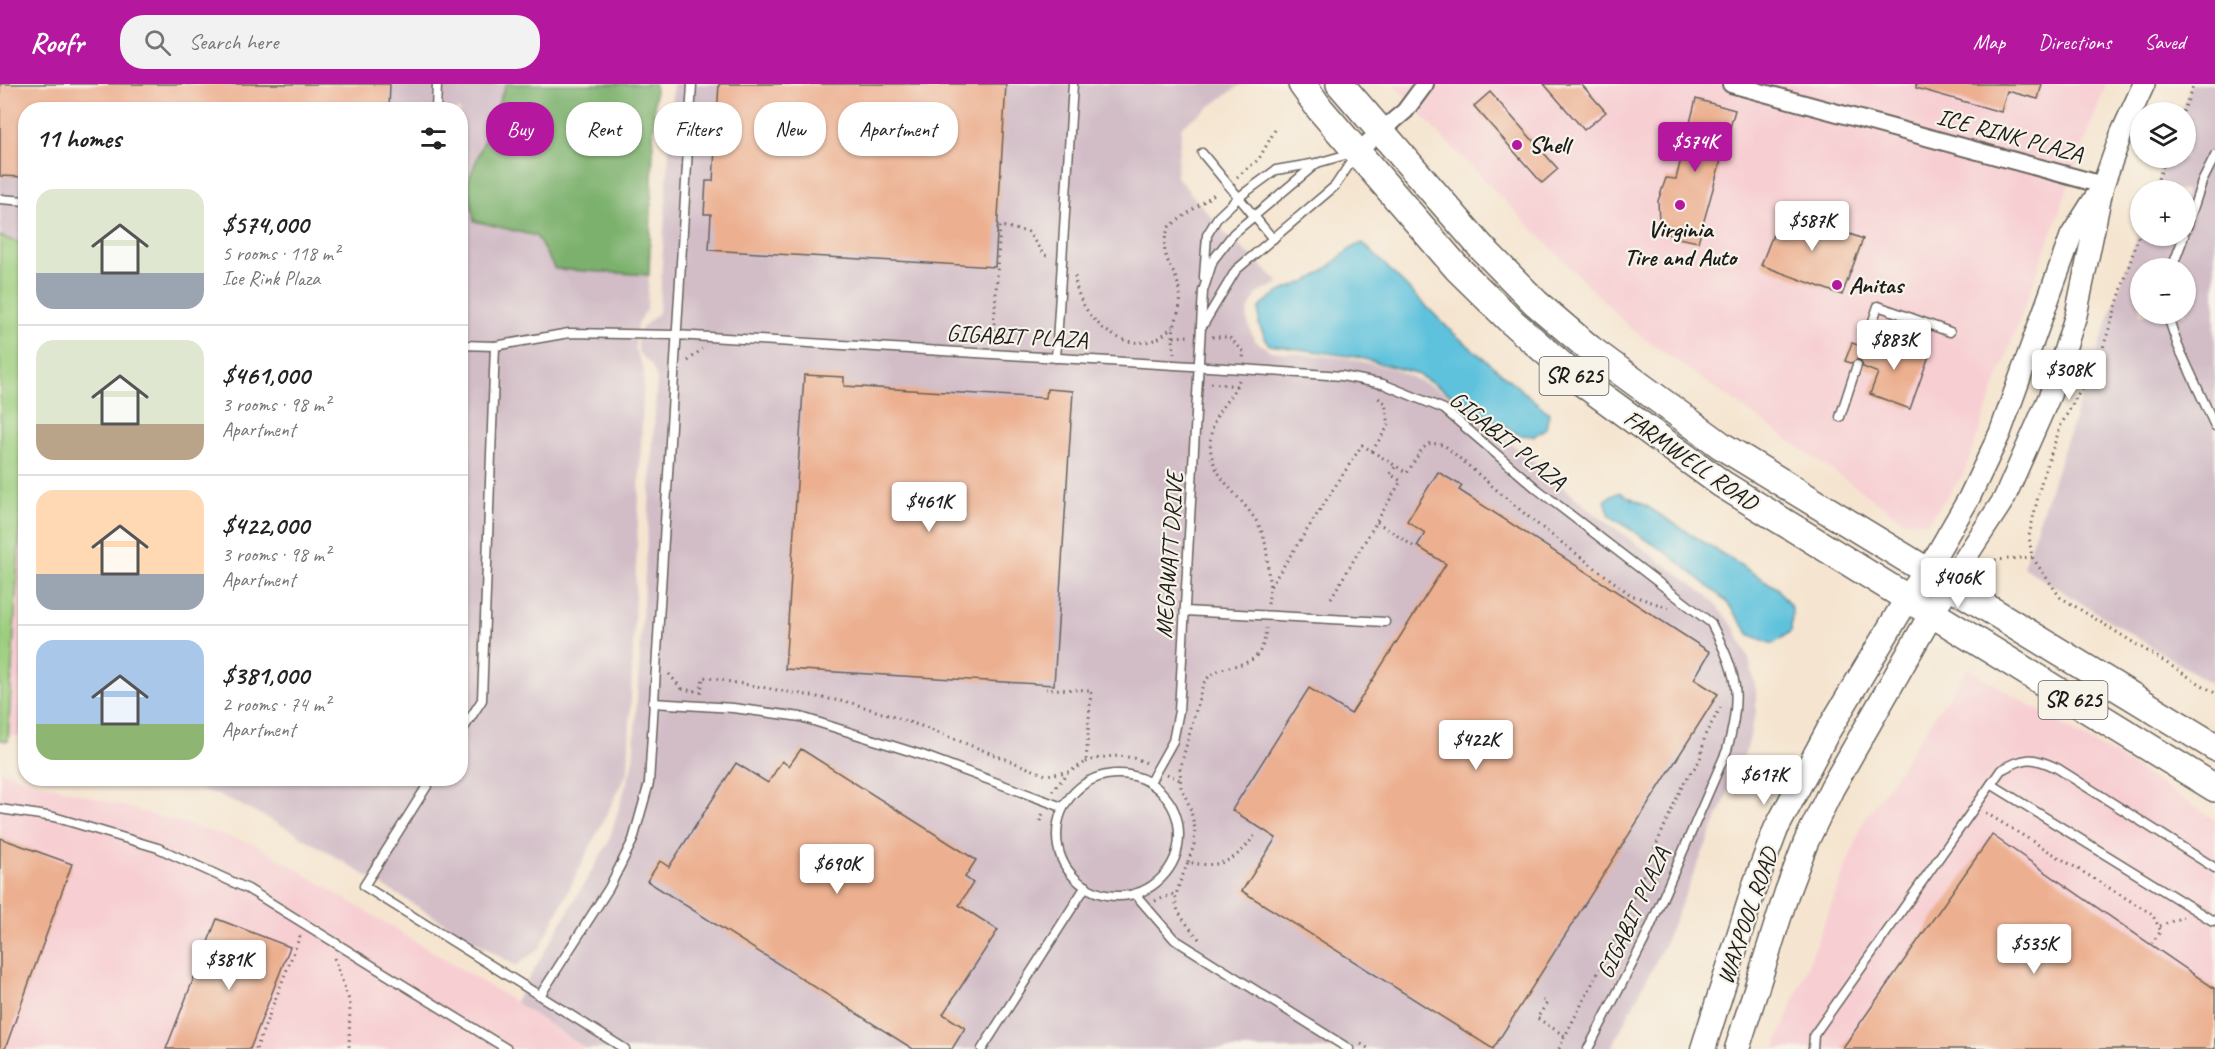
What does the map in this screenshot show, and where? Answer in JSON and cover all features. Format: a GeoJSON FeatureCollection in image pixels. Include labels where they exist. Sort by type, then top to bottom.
{"type":"FeatureCollection","features":[{"type":"Feature","properties":{"kind":"main road","name":"FARMWELL ROAD"},"geometry":{"type":"LineString","coordinates":[[1302,84],[1320,110],[1358,151],[1407,212],[1457,268],[1512,322],[1575,377],[1722,484],[1907,599]]}},
{"type":"Feature","properties":{"kind":"main road","name":"FARMWELL ROAD"},"geometry":{"type":"LineString","coordinates":[[1340,84],[1355,105],[1381,131],[1481,247],[1536,303],[1590,349],[1722,446],[1938,577]]}},
{"type":"Feature","properties":{"kind":"main road","name":"WAXPOOL ROAD"},"geometry":{"type":"LineString","coordinates":[[1703,1049],[1756,882],[1776,829],[1803,773],[1907,599],[1938,577]]}},
{"type":"Feature","properties":{"kind":"main road","name":"WAXPOOL ROAD"},"geometry":{"type":"LineString","coordinates":[[1737,1049],[1786,892],[1806,842],[1832,788],[1930,613],[1938,577]]}},
{"type":"Feature","properties":{"kind":"main road","name":"SR 625"},"geometry":{"type":"LineString","coordinates":[[1938,577],[2215,747]]}},
{"type":"Feature","properties":{"kind":"main road","name":"SR 625"},"geometry":{"type":"LineString","coordinates":[[1907,599],[2215,788]]}},
{"type":"Feature","properties":{"kind":"street"},"geometry":{"type":"LineString","coordinates":[[1358,151],[1405,111],[1425,84]]}},
{"type":"Feature","properties":{"kind":"street","name":"ICE RINK PLAZA"},"geometry":{"type":"LineString","coordinates":[[1731,84],[2103,185]]}},
{"type":"Feature","properties":{"kind":"street"},"geometry":{"type":"LineString","coordinates":[[1938,577],[2004,499],[2050,395],[2076,315],[2103,185],[2122,132],[2144,84]]}},
{"type":"Feature","properties":{"kind":"street"},"geometry":{"type":"LineString","coordinates":[[1938,577],[1969,498],[2000,433],[2071,236],[2103,185]]}},
{"type":"Feature","properties":{"kind":"lane"},"geometry":{"type":"LineString","coordinates":[[436,102],[437,84]]}},
{"type":"Feature","properties":{"kind":"lane"},"geometry":{"type":"LineString","coordinates":[[541,994],[609,888],[633,840],[649,783],[692,84]]}},
{"type":"Feature","properties":{"kind":"lane"},"geometry":{"type":"LineString","coordinates":[[1056,358],[1073,84]]}},
{"type":"Feature","properties":{"kind":"lane"},"geometry":{"type":"LineString","coordinates":[[1203,291],[1207,235],[1218,217],[1239,197],[1276,170],[1317,163],[1358,151]]}},
{"type":"Feature","properties":{"kind":"lane"},"geometry":{"type":"LineString","coordinates":[[1203,325],[1236,270],[1335,186],[1358,151]]}},
{"type":"Feature","properties":{"kind":"lane"},"geometry":{"type":"LineString","coordinates":[[1202,153],[1273,239]]}},
{"type":"Feature","properties":{"kind":"lane"},"geometry":{"type":"LineString","coordinates":[[2196,201],[2205,175],[2215,156]]}},
{"type":"Feature","properties":{"kind":"lane"},"geometry":{"type":"LineString","coordinates":[[1203,291],[1213,260],[1234,233],[1317,163]]}},
{"type":"Feature","properties":{"kind":"lane"},"geometry":{"type":"LineString","coordinates":[[0,199],[18,200]]}},
{"type":"Feature","properties":{"kind":"lane","name":"MEGAWATT DRIVE"},"geometry":{"type":"LineString","coordinates":[[1150,782],[1173,741],[1179,711],[1201,366],[1203,291]]}},
{"type":"Feature","properties":{"kind":"lane"},"geometry":{"type":"LineString","coordinates":[[1864,348],[1878,306],[1950,332]]}},
{"type":"Feature","properties":{"kind":"lane"},"geometry":{"type":"LineString","coordinates":[[2170,324],[2178,346],[2215,426]]}},
{"type":"Feature","properties":{"kind":"lane","name":"GIGABIT PLAZA"},"geometry":{"type":"LineString","coordinates":[[468,345],[495,346],[569,333],[676,335],[1175,364],[1352,378],[1383,384],[1444,409],[1537,489],[1711,623],[1727,654],[1738,689],[1733,730],[1727,750],[1644,941],[1588,1049]]}},
{"type":"Feature","properties":{"kind":"lane"},"geometry":{"type":"LineString","coordinates":[[468,722],[482,700],[495,346]]}},
{"type":"Feature","properties":{"kind":"lane"},"geometry":{"type":"LineString","coordinates":[[1840,417],[1857,365]]}},
{"type":"Feature","properties":{"kind":"lane"},"geometry":{"type":"LineString","coordinates":[[1185,611],[1384,622]]}},
{"type":"Feature","properties":{"kind":"lane"},"geometry":{"type":"LineString","coordinates":[[653,703],[733,708],[801,717],[922,754],[1062,807]]}},
{"type":"Feature","properties":{"kind":"lane"},"geometry":{"type":"LineString","coordinates":[[1813,1049],[1814,1035],[2001,770],[2023,758],[2040,760],[2057,768],[2215,868]]}},
{"type":"Feature","properties":{"kind":"lane"},"geometry":{"type":"LineString","coordinates":[[1111,773],[1131,774],[1150,782],[1166,795],[1176,813],[1180,832],[1177,853],[1168,871],[1153,885],[1135,894],[1115,896],[1095,892],[1077,881],[1064,866],[1057,847],[1056,826],[1062,807],[1074,790],[1091,779],[1111,773]]}},
{"type":"Feature","properties":{"kind":"lane"},"geometry":{"type":"LineString","coordinates":[[1991,784],[2215,920]]}},
{"type":"Feature","properties":{"kind":"lane"},"geometry":{"type":"LineString","coordinates":[[427,786],[364,886],[541,994],[625,1049]]}},
{"type":"Feature","properties":{"kind":"lane"},"geometry":{"type":"LineString","coordinates":[[0,809],[54,817],[158,848],[248,889],[507,1049]]}},
{"type":"Feature","properties":{"kind":"lane"},"geometry":{"type":"LineString","coordinates":[[982,1049],[1086,886]]}},
{"type":"Feature","properties":{"kind":"lane"},"geometry":{"type":"LineString","coordinates":[[1135,894],[1174,939],[1349,1049]]}},
{"type":"Feature","properties":{"kind":"path"},"geometry":{"type":"LineString","coordinates":[[2187,102],[2194,84]]}},
{"type":"Feature","properties":{"kind":"path"},"geometry":{"type":"LineString","coordinates":[[2135,246],[2102,351],[2061,425],[2042,479],[2029,536],[2032,557],[2060,597],[2215,693]]}},
{"type":"Feature","properties":{"kind":"path"},"geometry":{"type":"LineString","coordinates":[[1075,271],[1081,301],[1095,321],[1114,336],[1133,341],[1152,341],[1173,326]]}},
{"type":"Feature","properties":{"kind":"path"},"geometry":{"type":"LineString","coordinates":[[1175,364],[1173,337],[1229,338],[1244,352],[1237,385],[1214,423],[1211,450],[1220,478],[1245,507],[1262,532],[1268,551],[1270,587],[1264,646],[1256,658],[1245,665],[1218,671],[1208,676],[1203,684],[1196,716],[1183,756],[1181,780],[1195,829],[1194,844],[1175,895],[1176,910],[1203,944]]}},
{"type":"Feature","properties":{"kind":"path"},"geometry":{"type":"LineString","coordinates":[[1200,382],[1249,384]]}},
{"type":"Feature","properties":{"kind":"path"},"geometry":{"type":"LineString","coordinates":[[1370,394],[1385,403],[1389,419],[1386,430],[1372,451]]}},
{"type":"Feature","properties":{"kind":"path"},"geometry":{"type":"LineString","coordinates":[[1270,587],[1362,445],[1407,473],[1422,449],[1430,443],[1444,445],[1532,520],[1631,595],[1677,612]]}},
{"type":"Feature","properties":{"kind":"path"},"geometry":{"type":"LineString","coordinates":[[1331,598],[1401,481],[1390,474],[1396,466]]}},
{"type":"Feature","properties":{"kind":"path"},"geometry":{"type":"LineString","coordinates":[[1377,522],[1413,546]]}},
{"type":"Feature","properties":{"kind":"path"},"geometry":{"type":"LineString","coordinates":[[1995,560],[2032,557]]}},
{"type":"Feature","properties":{"kind":"path"},"geometry":{"type":"LineString","coordinates":[[682,689],[701,692],[702,677],[852,704],[921,726],[1046,775],[1069,772],[1086,762],[1111,757],[1140,759],[1181,780]]}},
{"type":"Feature","properties":{"kind":"path"},"geometry":{"type":"LineString","coordinates":[[1046,689],[1091,690],[1086,762]]}},
{"type":"Feature","properties":{"kind":"path"},"geometry":{"type":"LineString","coordinates":[[1559,1049],[1611,948],[1683,784],[1700,760],[1705,735],[1721,710],[1724,699]]}},
{"type":"Feature","properties":{"kind":"path"},"geometry":{"type":"LineString","coordinates":[[1975,807],[2152,914],[2161,931],[2152,943]]}},
{"type":"Feature","properties":{"kind":"path"},"geometry":{"type":"LineString","coordinates":[[1188,862],[1212,864],[1237,857],[1256,833]]}},
{"type":"Feature","properties":{"kind":"path"},"geometry":{"type":"LineString","coordinates":[[2160,926],[2197,911]]}},
{"type":"Feature","properties":{"kind":"path"},"geometry":{"type":"LineString","coordinates":[[256,1049],[304,923]]}},
{"type":"Feature","properties":{"kind":"path"},"geometry":{"type":"LineString","coordinates":[[325,935],[350,1003],[349,1049]]}},
{"type":"Feature","properties":{"kind":"path"},"geometry":{"type":"LineString","coordinates":[[1543,1000],[1548,1003],[1537,1018],[1565,1036]]}},
{"type":"Feature","properties":{"kind":"path"},"geometry":{"type":"LineString","coordinates":[[1360,1043],[1369,1049]]}},
{"type":"Feature","properties":{"kind":"shaded area"},"geometry":{"type":"Polygon","coordinates":[[[0,84],[506,84],[499,102],[486,102],[486,136],[468,182],[468,102],[18,102],[18,246],[0,235],[0,84]]]}},
{"type":"Feature","properties":{"kind":"shaded area"},"geometry":{"type":"Polygon","coordinates":[[[673,84],[1242,84],[1182,126],[1176,176],[1225,233],[1280,283],[1258,293],[1248,310],[1247,319],[1254,340],[1271,351],[1347,358],[1394,369],[1445,393],[1466,406],[1594,513],[1708,596],[1734,627],[1749,659],[1756,690],[1756,711],[1747,748],[1663,947],[1611,1049],[587,1049],[515,1002],[608,843],[633,763],[657,379],[652,366],[638,352],[638,337],[642,328],[659,312],[669,156],[742,156],[742,102],[672,102],[673,84]]]}},
{"type":"Feature","properties":{"kind":"shaded area"},"geometry":{"type":"Polygon","coordinates":[[[1394,84],[2106,84],[1963,475],[1927,523],[1904,521],[1631,329],[1434,129],[1394,84]]]}},
{"type":"Feature","properties":{"kind":"shaded area"},"geometry":{"type":"Polygon","coordinates":[[[2191,84],[2215,84],[2215,686],[2023,567],[2134,246],[2196,246],[2196,180],[2157,180],[2162,168],[2196,168],[2196,102],[2185,102],[2191,84]]]}},
{"type":"Feature","properties":{"kind":"shaded area"},"geometry":{"type":"Polygon","coordinates":[[[468,182],[474,221],[536,236],[555,269],[649,275],[647,308],[637,325],[635,350],[644,370],[628,771],[540,948],[516,966],[289,829],[235,802],[193,786],[468,786],[468,182]]]}},
{"type":"Feature","properties":{"kind":"shaded area"},"geometry":{"type":"Polygon","coordinates":[[[0,237],[18,247],[18,736],[0,735],[0,237]]]}},
{"type":"Feature","properties":{"kind":"shaded area"},"geometry":{"type":"Polygon","coordinates":[[[1967,668],[2134,767],[2215,820],[2215,1049],[1775,1049],[1863,823],[1967,668]]]}},
{"type":"Feature","properties":{"kind":"shaded area"},"geometry":{"type":"Polygon","coordinates":[[[0,771],[18,776],[18,786],[52,786],[255,844],[593,1049],[0,1049],[0,771]]]}},
{"type":"Feature","properties":{"kind":"green space"},"geometry":{"type":"Polygon","coordinates":[[[506,84],[655,84],[649,275],[555,269],[536,236],[474,221],[468,182],[486,136],[486,156],[554,156],[554,102],[499,102],[506,84]]]}},
{"type":"Feature","properties":{"kind":"green space"},"geometry":{"type":"Polygon","coordinates":[[[0,236],[18,243],[18,560],[8,741],[0,740],[0,236]]]}},
{"type":"Feature","properties":{"kind":"water"},"geometry":{"type":"Polygon","coordinates":[[[1363,243],[1452,332],[1549,413],[1546,428],[1534,436],[1519,435],[1415,373],[1357,357],[1269,345],[1259,325],[1259,309],[1275,295],[1314,277],[1363,243]]]}},
{"type":"Feature","properties":{"kind":"water"},"geometry":{"type":"Polygon","coordinates":[[[1619,492],[1643,504],[1777,588],[1792,608],[1791,631],[1773,644],[1750,635],[1726,601],[1670,555],[1610,516],[1605,500],[1619,492]]]}},
{"type":"Feature","properties":{"kind":"building"},"geometry":{"type":"Polygon","coordinates":[[[0,84],[390,84],[389,102],[18,102],[18,177],[0,176],[0,84]]]}},
{"type":"Feature","properties":{"kind":"building"},"geometry":{"type":"Polygon","coordinates":[[[719,84],[1006,84],[995,267],[709,250],[711,214],[704,214],[706,181],[713,181],[715,156],[742,156],[742,102],[718,102],[719,84]]]}},
{"type":"Feature","properties":{"kind":"building"},"geometry":{"type":"Polygon","coordinates":[[[1544,84],[1581,84],[1606,112],[1584,130],[1544,84]]]}},
{"type":"Feature","properties":{"kind":"building"},"geometry":{"type":"Polygon","coordinates":[[[1916,84],[2042,84],[2038,99],[2007,91],[2001,112],[1916,88],[1916,84]]]}},
{"type":"Feature","properties":{"kind":"building"},"geometry":{"type":"Polygon","coordinates":[[[1490,92],[1558,169],[1542,183],[1474,106],[1490,92]]]}},
{"type":"Feature","properties":{"kind":"building"},"geometry":{"type":"Polygon","coordinates":[[[1696,99],[1735,110],[1698,242],[1673,237],[1664,232],[1659,222],[1658,201],[1666,178],[1676,179],[1696,99]]]}},
{"type":"Feature","properties":{"kind":"building"},"geometry":{"type":"Polygon","coordinates":[[[1783,209],[1863,239],[1842,295],[1761,265],[1783,209]]]}},
{"type":"Feature","properties":{"kind":"building"},"geometry":{"type":"Polygon","coordinates":[[[1890,339],[1930,353],[1910,409],[1870,394],[1878,373],[1863,367],[1860,359],[1851,363],[1845,361],[1852,343],[1858,345],[1861,354],[1870,350],[1884,355],[1890,339]]]}},
{"type":"Feature","properties":{"kind":"building"},"geometry":{"type":"Polygon","coordinates":[[[804,375],[844,377],[844,386],[1046,398],[1047,389],[1073,391],[1054,685],[785,669],[804,375]]]}},
{"type":"Feature","properties":{"kind":"building"},"geometry":{"type":"Polygon","coordinates":[[[1438,472],[1462,486],[1459,490],[1710,652],[1694,679],[1718,694],[1493,1049],[1242,891],[1276,838],[1232,810],[1309,688],[1351,714],[1446,564],[1417,546],[1425,533],[1407,521],[1438,472]]]}},
{"type":"Feature","properties":{"kind":"building"},"geometry":{"type":"Polygon","coordinates":[[[801,749],[976,860],[965,877],[973,883],[959,905],[998,930],[943,1014],[965,1028],[952,1049],[913,1049],[647,881],[660,861],[669,867],[736,763],[768,783],[782,761],[789,766],[801,749]]]}},
{"type":"Feature","properties":{"kind":"building"},"geometry":{"type":"Polygon","coordinates":[[[1992,835],[2215,989],[2215,1049],[1842,1049],[1992,835]]]}},
{"type":"Feature","properties":{"kind":"building"},"geometry":{"type":"Polygon","coordinates":[[[0,838],[72,864],[5,1049],[0,1049],[0,838]]]}},
{"type":"Feature","properties":{"kind":"building"},"geometry":{"type":"Polygon","coordinates":[[[217,919],[290,947],[250,1049],[166,1049],[217,919]]]}},
{"type":"Feature","properties":{"kind":"place","name":"Shell"},"geometry":{"type":"Point","coordinates":[1517,145]}},
{"type":"Feature","properties":{"kind":"place","name":"Virginia Tire and Auto"},"geometry":{"type":"Point","coordinates":[1680,205]}},
{"type":"Feature","properties":{"kind":"place","name":"Anitas"},"geometry":{"type":"Point","coordinates":[1837,285]}}]}
